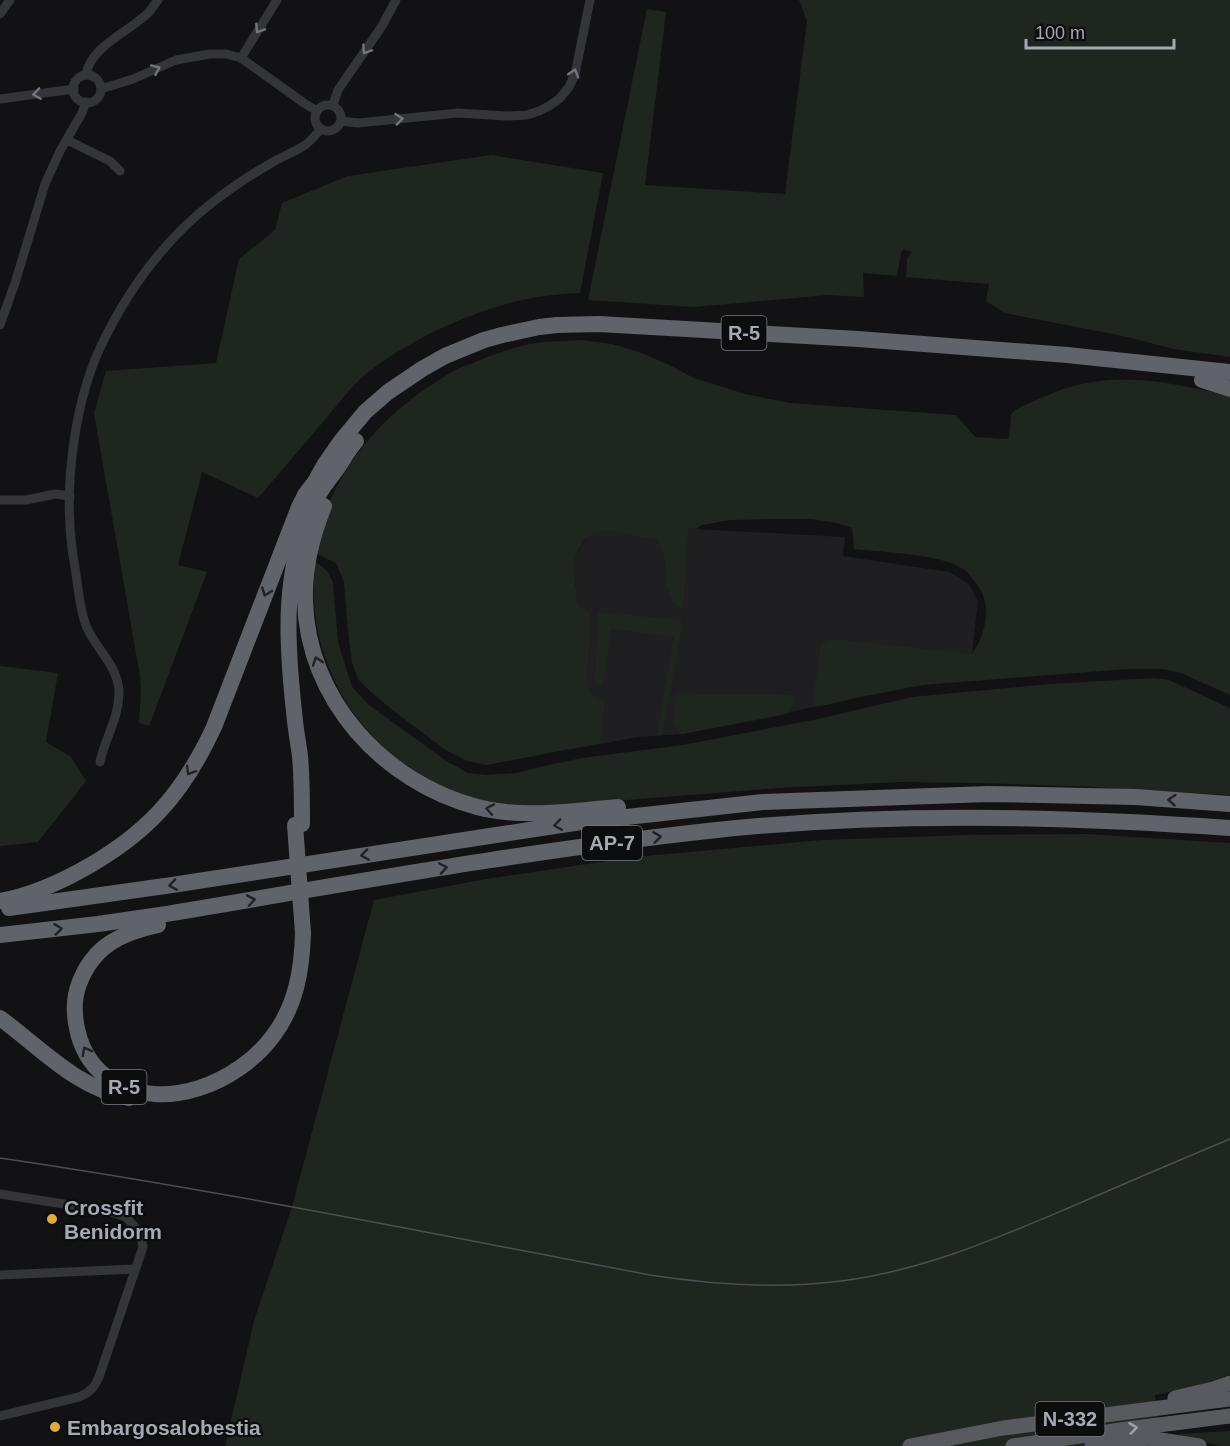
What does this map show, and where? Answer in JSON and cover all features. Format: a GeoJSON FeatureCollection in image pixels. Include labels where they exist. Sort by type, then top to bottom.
{"type":"FeatureCollection","features":[{"type":"Feature","properties":{"kind":"highway","name":"R-5"},"geometry":{"type":"LineString","coordinates":[[0,901],[22,897],[97,862],[125,843],[164,807],[184,782],[203,751],[295,518],[305,495],[325,464],[365,412],[388,392],[434,362],[470,346],[502,335],[539,327],[584,324],[858,339],[1067,355],[1230,372]]}},
{"type":"Feature","properties":{"kind":"highway"},"geometry":{"type":"LineString","coordinates":[[299,824],[300,758],[289,651],[290,590],[293,564],[303,527],[322,486],[371,423],[398,397],[460,359],[514,340],[558,332],[607,331],[1139,371],[1230,384]]}},
{"type":"Feature","properties":{"kind":"highway"},"geometry":{"type":"LineString","coordinates":[[1202,380],[1230,388]]}},
{"type":"Feature","properties":{"kind":"highway"},"geometry":{"type":"LineString","coordinates":[[337,469],[317,525],[308,561],[304,602],[313,651],[333,697],[362,739],[391,765],[435,792],[476,807],[532,814],[841,791],[916,790],[988,794]]}},
{"type":"Feature","properties":{"kind":"highway","name":"R-5"},"geometry":{"type":"LineString","coordinates":[[205,907],[170,922],[140,929],[117,938],[95,956],[81,978],[77,988],[74,1016],[80,1040],[97,1069],[118,1084],[141,1093],[176,1094],[205,1086],[219,1079],[245,1064],[271,1039],[283,1021],[296,992],[306,933],[299,824],[284,674],[283,601],[290,556],[300,524],[312,497],[315,482]]}},
{"type":"Feature","properties":{"kind":"highway","name":"AP-7"},"geometry":{"type":"LineString","coordinates":[[0,909],[160,887],[581,822],[763,802],[988,794],[1136,797],[1230,804]]}},
{"type":"Feature","properties":{"kind":"highway","name":"AP-7"},"geometry":{"type":"LineString","coordinates":[[0,935],[130,919],[563,849],[718,830],[806,823],[991,817],[1230,828]]}},
{"type":"Feature","properties":{"kind":"highway"},"geometry":{"type":"LineString","coordinates":[[0,1017],[70,1074],[96,1087],[133,1099],[167,1100],[187,1097],[208,1091],[235,1078],[252,1066],[275,1043],[291,1018],[303,990],[309,954],[306,933]]}},
{"type":"Feature","properties":{"kind":"highway"},"geometry":{"type":"LineString","coordinates":[[1003,1428],[1088,1410],[1174,1398],[1230,1383]]}},
{"type":"Feature","properties":{"kind":"highway","name":"N-332"},"geometry":{"type":"LineString","coordinates":[[910,1446],[1003,1428],[1230,1400]]}},
{"type":"Feature","properties":{"kind":"highway","name":"N-332"},"geometry":{"type":"LineString","coordinates":[[1013,1446],[1127,1428],[1230,1416]]}},
{"type":"Feature","properties":{"kind":"highway"},"geometry":{"type":"LineString","coordinates":[[1092,1446],[1149,1438],[1199,1446]]}},
{"type":"Feature","properties":{"kind":"street"},"geometry":{"type":"LineString","coordinates":[[0,14],[10,0]]}},
{"type":"Feature","properties":{"kind":"street"},"geometry":{"type":"LineString","coordinates":[[86,75],[87,69],[99,51],[148,12],[158,0]]}},
{"type":"Feature","properties":{"kind":"street"},"geometry":{"type":"LineString","coordinates":[[241,58],[277,0]]}},
{"type":"Feature","properties":{"kind":"street"},"geometry":{"type":"LineString","coordinates":[[333,105],[338,90],[382,26],[396,0]]}},
{"type":"Feature","properties":{"kind":"street"},"geometry":{"type":"LineString","coordinates":[[341,121],[358,123],[459,113],[527,115],[539,111],[559,99],[569,87],[575,74],[590,0]]}},
{"type":"Feature","properties":{"kind":"street"},"geometry":{"type":"LineString","coordinates":[[101,88],[133,79],[176,60],[210,54],[226,54],[241,58],[317,111]]}},
{"type":"Feature","properties":{"kind":"street"},"geometry":{"type":"LineString","coordinates":[[86,75],[97,79],[101,88],[99,96],[93,102],[80,100],[76,97],[74,89],[76,81],[86,75]]}},
{"type":"Feature","properties":{"kind":"street"},"geometry":{"type":"LineString","coordinates":[[0,99],[74,89]]}},
{"type":"Feature","properties":{"kind":"street"},"geometry":{"type":"LineString","coordinates":[[0,325],[45,184],[86,102]]}},
{"type":"Feature","properties":{"kind":"street"},"geometry":{"type":"LineString","coordinates":[[324,105],[333,105],[340,111],[341,121],[334,130],[326,131],[316,123],[317,111],[324,105]]}},
{"type":"Feature","properties":{"kind":"street"},"geometry":{"type":"LineString","coordinates":[[100,762],[115,722],[119,691],[113,669],[88,631],[84,620],[72,548],[70,496],[76,434],[90,376],[100,348],[122,309],[155,260],[175,237],[210,204],[264,167],[305,145],[321,129]]}},
{"type":"Feature","properties":{"kind":"street"},"geometry":{"type":"LineString","coordinates":[[67,140],[110,161],[120,171]]}},
{"type":"Feature","properties":{"kind":"street"},"geometry":{"type":"LineString","coordinates":[[0,500],[26,500],[55,494],[70,496]]}},
{"type":"Feature","properties":{"kind":"street"},"geometry":{"type":"LineString","coordinates":[[0,1194],[108,1211],[126,1217],[140,1233],[143,1247],[96,1385],[90,1392],[79,1397],[0,1416]]}},
{"type":"Feature","properties":{"kind":"street"},"geometry":{"type":"LineString","coordinates":[[0,1275],[135,1269]]}},
{"type":"Feature","properties":{"kind":"shaded area"},"geometry":{"type":"Polygon","coordinates":[[[799,0],[1230,0],[1230,357],[1174,349],[1123,336],[1005,313],[986,301],[989,284],[906,277],[907,259],[912,252],[903,249],[897,276],[863,273],[864,297],[828,295],[694,307],[588,300],[647,9],[666,12],[645,185],[785,194],[807,21],[799,0]]]}},
{"type":"Feature","properties":{"kind":"shaded area"},"geometry":{"type":"Polygon","coordinates":[[[491,155],[603,173],[580,293],[521,300],[486,310],[431,333],[394,354],[354,385],[258,498],[202,472],[178,565],[207,572],[149,726],[139,723],[140,676],[94,413],[106,371],[216,363],[239,259],[275,230],[282,203],[348,176],[491,155]]]}},
{"type":"Feature","properties":{"kind":"shaded area"},"geometry":{"type":"Polygon","coordinates":[[[581,340],[612,344],[639,352],[694,378],[745,394],[790,403],[956,415],[975,437],[1009,439],[1011,415],[1015,410],[1063,389],[1093,382],[1145,380],[1230,396],[1230,695],[1181,673],[1164,669],[1127,669],[923,685],[812,707],[820,650],[826,642],[832,639],[972,654],[985,623],[986,607],[983,595],[968,573],[957,565],[929,557],[854,549],[852,528],[837,523],[812,519],[731,520],[702,525],[696,529],[688,528],[683,609],[673,603],[666,584],[666,565],[658,541],[611,531],[595,532],[585,539],[575,556],[574,574],[578,605],[590,615],[587,681],[590,694],[605,700],[600,743],[487,765],[467,761],[444,749],[395,712],[358,679],[352,662],[344,582],[336,563],[315,553],[322,524],[332,496],[346,470],[363,446],[405,404],[428,387],[457,369],[489,356],[536,343],[581,340]]]}},
{"type":"Feature","properties":{"kind":"shaded area"},"geometry":{"type":"Polygon","coordinates":[[[616,490],[646,524],[845,537],[843,556],[949,572],[969,584],[978,601],[972,654],[948,652],[815,692],[812,707],[772,717],[682,734],[638,737],[568,750],[578,605],[574,574],[575,556],[616,490]]]}},
{"type":"Feature","properties":{"kind":"shaded area"},"geometry":{"type":"Polygon","coordinates":[[[315,562],[328,572],[333,583],[338,642],[352,687],[369,705],[448,762],[468,773],[486,775],[517,773],[582,758],[683,745],[818,719],[912,697],[1049,684],[1155,678],[1169,680],[1230,708],[1230,795],[1076,786],[899,782],[779,788],[550,806],[508,805],[483,801],[456,793],[407,767],[385,749],[349,706],[335,682],[318,634],[314,598],[315,562]]]}},
{"type":"Feature","properties":{"kind":"shaded area"},"geometry":{"type":"Polygon","coordinates":[[[598,612],[681,620],[662,735],[657,736],[674,637],[611,629],[603,687],[596,685],[598,612]]]}},
{"type":"Feature","properties":{"kind":"shaded area"},"geometry":{"type":"Polygon","coordinates":[[[0,666],[58,673],[46,742],[71,757],[86,781],[38,842],[0,846],[0,666]]]}},
{"type":"Feature","properties":{"kind":"shaded area"},"geometry":{"type":"Polygon","coordinates":[[[677,694],[794,695],[794,698],[793,705],[786,714],[682,734],[674,721],[677,694]]]}},
{"type":"Feature","properties":{"kind":"shaded area"},"geometry":{"type":"Polygon","coordinates":[[[1087,834],[1230,843],[1230,1374],[1203,1384],[1155,1395],[1161,1437],[1187,1446],[225,1446],[254,1321],[292,1207],[374,900],[486,879],[635,857],[822,840],[1087,834]]]}},
{"type":"Feature","properties":{"kind":"shaded area"},"geometry":{"type":"Polygon","coordinates":[[[1230,1431],[1230,1446],[1179,1437],[1179,1434],[1230,1431]]]}},
{"type":"Feature","properties":{"kind":"tram line"},"geometry":{"type":"LineString","coordinates":[[0,1158],[245,1198],[650,1275],[722,1283],[794,1285],[871,1276],[956,1253],[1230,1139]]}},
{"type":"Feature","properties":{"kind":"place","name":"Crossfit Benidorm"},"geometry":{"type":"Point","coordinates":[52,1219]}},
{"type":"Feature","properties":{"kind":"place","name":"Embargosalobestia"},"geometry":{"type":"Point","coordinates":[55,1427]}}]}
